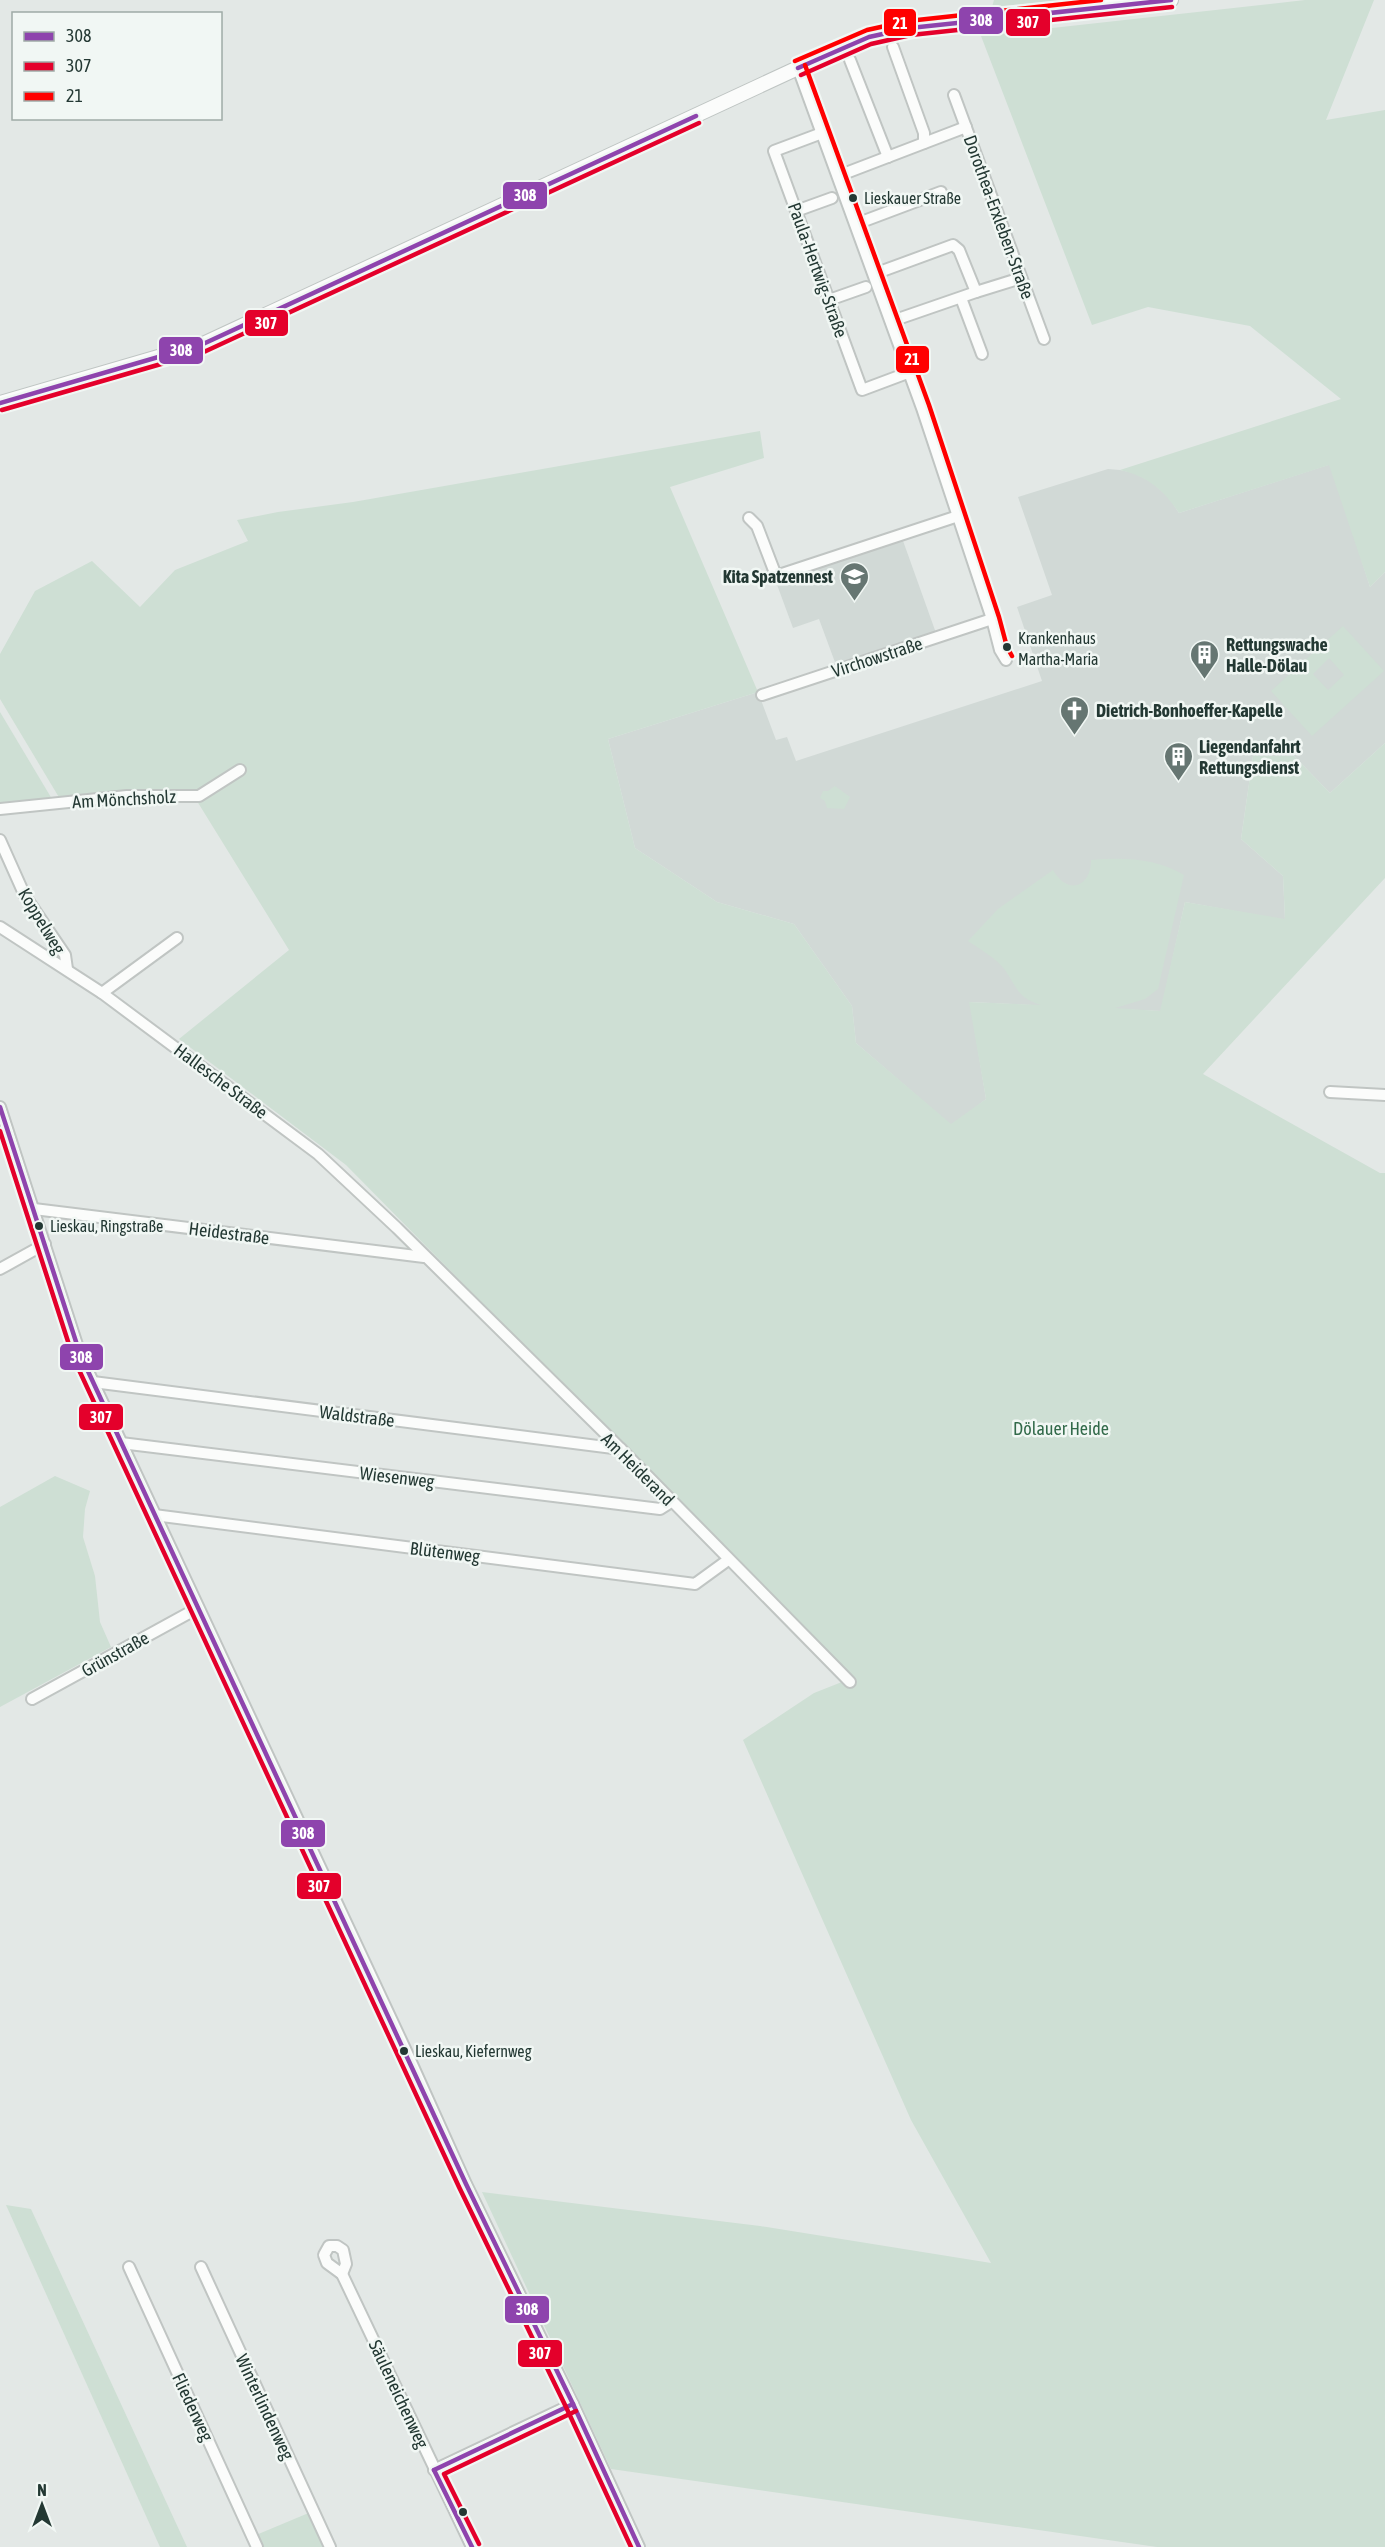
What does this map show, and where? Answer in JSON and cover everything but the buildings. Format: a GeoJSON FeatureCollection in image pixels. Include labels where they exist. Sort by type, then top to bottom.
{"type":"FeatureCollection","features":[{"type":"Feature","properties":{"kind":"street"},"geometry":{"type":"LineString","coordinates":[[0,403],[203,344],[869,37],[910,28],[1170,0]]}},
{"type":"Feature","properties":{"kind":"street"},"geometry":{"type":"LineString","coordinates":[[893,46],[924,133],[924,143]]}},
{"type":"Feature","properties":{"kind":"street"},"geometry":{"type":"LineString","coordinates":[[850,60],[888,157]]}},
{"type":"Feature","properties":{"kind":"street"},"geometry":{"type":"LineString","coordinates":[[798,68],[910,372],[1005,660]]}},
{"type":"Feature","properties":{"kind":"street","name":"Dorothea-Erxleben-Straße"},"geometry":{"type":"LineString","coordinates":[[954,95],[1044,339]]}},
{"type":"Feature","properties":{"kind":"street"},"geometry":{"type":"LineString","coordinates":[[838,176],[966,127]]}},
{"type":"Feature","properties":{"kind":"street","name":"Paula-Hertwig-Straße"},"geometry":{"type":"LineString","coordinates":[[822,133],[774,151],[796,211],[862,390],[910,372]]}},
{"type":"Feature","properties":{"kind":"street"},"geometry":{"type":"LineString","coordinates":[[856,224],[941,192]]}},
{"type":"Feature","properties":{"kind":"street"},"geometry":{"type":"LineString","coordinates":[[796,211],[832,198]]}},
{"type":"Feature","properties":{"kind":"street"},"geometry":{"type":"LineString","coordinates":[[874,274],[956,246],[976,292]]}},
{"type":"Feature","properties":{"kind":"street"},"geometry":{"type":"LineString","coordinates":[[892,321],[1021,278]]}},
{"type":"Feature","properties":{"kind":"street"},"geometry":{"type":"LineString","coordinates":[[829,300],[866,287]]}},
{"type":"Feature","properties":{"kind":"street"},"geometry":{"type":"LineString","coordinates":[[961,298],[982,354]]}},
{"type":"Feature","properties":{"kind":"street"},"geometry":{"type":"LineString","coordinates":[[749,518],[757,526],[775,573],[779,575],[958,516]]}},
{"type":"Feature","properties":{"kind":"street","name":"Virchowstraße"},"geometry":{"type":"LineString","coordinates":[[762,695],[992,619]]}},
{"type":"Feature","properties":{"kind":"street","name":"Am Mönchsholz"},"geometry":{"type":"LineString","coordinates":[[0,809],[126,796],[199,796],[240,770]]}},
{"type":"Feature","properties":{"kind":"street","name":"Koppelweg"},"geometry":{"type":"LineString","coordinates":[[0,840],[25,896],[65,955],[66,969]]}},
{"type":"Feature","properties":{"kind":"street","name":"Hallesche Straße"},"geometry":{"type":"LineString","coordinates":[[0,927],[102,993],[318,1154],[424,1257]]}},
{"type":"Feature","properties":{"kind":"street"},"geometry":{"type":"LineString","coordinates":[[102,993],[177,938]]}},
{"type":"Feature","properties":{"kind":"street"},"geometry":{"type":"LineString","coordinates":[[1330,1092],[1385,1095]]}},
{"type":"Feature","properties":{"kind":"street"},"geometry":{"type":"LineString","coordinates":[[0,1107],[3,1123],[34,1209],[80,1354],[466,2184],[573,2404],[639,2547]]}},
{"type":"Feature","properties":{"kind":"street","name":"Heidestraße"},"geometry":{"type":"LineString","coordinates":[[34,1209],[424,1257]]}},
{"type":"Feature","properties":{"kind":"street"},"geometry":{"type":"LineString","coordinates":[[0,1269],[45,1244]]}},
{"type":"Feature","properties":{"kind":"street","name":"Am Heiderand"},"geometry":{"type":"LineString","coordinates":[[424,1257],[621,1449],[850,1682]]}},
{"type":"Feature","properties":{"kind":"street","name":"Waldstraße"},"geometry":{"type":"LineString","coordinates":[[93,1382],[621,1449]]}},
{"type":"Feature","properties":{"kind":"street","name":"Wiesenweg"},"geometry":{"type":"LineString","coordinates":[[121,1443],[660,1509],[671,1502]]}},
{"type":"Feature","properties":{"kind":"street","name":"Blütenweg"},"geometry":{"type":"LineString","coordinates":[[154,1515],[694,1584],[728,1560]]}},
{"type":"Feature","properties":{"kind":"street","name":"Grünstraße"},"geometry":{"type":"LineString","coordinates":[[32,1699],[198,1608]]}},
{"type":"Feature","properties":{"kind":"street","name":"Fliederweg"},"geometry":{"type":"LineString","coordinates":[[129,2267],[257,2547]]}},
{"type":"Feature","properties":{"kind":"street","name":"Winterlindenweg"},"geometry":{"type":"LineString","coordinates":[[201,2267],[330,2547]]}},
{"type":"Feature","properties":{"kind":"street","name":"Säuleneichenweg"},"geometry":{"type":"LineString","coordinates":[[342,2274],[472,2547]]}},
{"type":"Feature","properties":{"kind":"street"},"geometry":{"type":"LineString","coordinates":[[434,2470],[573,2404]]}},
{"type":"Feature","properties":{"kind":"shaded area"},"geometry":{"type":"Polygon","coordinates":[[[1331,464],[1370,587],[1385,572],[1385,743],[1330,793],[1294,756],[1253,756],[1241,839],[1283,876],[1285,920],[1185,902],[1161,1011],[970,1002],[986,1099],[952,1126],[856,1043],[852,1006],[794,924],[717,902],[635,848],[608,739],[758,692],[776,740],[787,737],[796,761],[1042,681],[1017,607],[1052,595],[1018,497],[1108,469],[1120,470],[1134,473],[1153,483],[1170,499],[1179,513],[1331,464]]]}},
{"type":"Feature","properties":{"kind":"shaded area","name":"Kita Spatzennest"},"geometry":{"type":"Polygon","coordinates":[[[902,538],[936,633],[836,665],[819,619],[793,628],[776,582],[902,538]]]}},
{"type":"Feature","properties":{"kind":"green space"},"geometry":{"type":"Polygon","coordinates":[[[994,0],[1063,0],[992,7],[994,0]]]}},
{"type":"Feature","properties":{"kind":"green space"},"geometry":{"type":"Polygon","coordinates":[[[1305,0],[1374,0],[1326,120],[1385,110],[1385,572],[1370,587],[1329,465],[1179,513],[1154,485],[1120,470],[1341,399],[1250,326],[1148,307],[1092,325],[981,36],[1305,0]]]}},
{"type":"Feature","properties":{"kind":"green space","name":"Dölauer Heide"},"geometry":{"type":"Polygon","coordinates":[[[760,431],[764,458],[670,487],[758,692],[608,739],[635,848],[717,902],[794,924],[852,1006],[856,1043],[951,1124],[986,1099],[969,1002],[1041,1005],[1022,995],[1002,966],[968,941],[998,909],[1053,870],[1065,883],[1077,885],[1083,882],[1090,869],[1091,860],[1139,860],[1162,865],[1184,875],[1158,989],[1145,999],[1115,1008],[1160,1011],[1185,902],[1285,919],[1283,876],[1241,839],[1253,756],[1294,756],[1330,793],[1385,743],[1385,878],[1203,1074],[1380,1173],[1385,1173],[1385,2547],[1157,2547],[611,2469],[482,2192],[760,2226],[991,2263],[911,2120],[743,1740],[814,1693],[852,1678],[346,1165],[179,1039],[289,950],[192,793],[60,799],[0,699],[0,654],[35,591],[92,561],[140,607],[175,570],[248,541],[237,520],[760,431]]]}},
{"type":"Feature","properties":{"kind":"green space"},"geometry":{"type":"Polygon","coordinates":[[[1343,626],[1384,671],[1312,736],[1271,691],[1343,626]],[[1329,658],[1313,674],[1328,690],[1344,675],[1329,658]]]}},
{"type":"Feature","properties":{"kind":"green space"},"geometry":{"type":"Polygon","coordinates":[[[0,712],[52,799],[0,805],[0,712]]]}},
{"type":"Feature","properties":{"kind":"green space"},"geometry":{"type":"Polygon","coordinates":[[[835,786],[850,797],[844,809],[827,808],[825,801],[820,798],[823,791],[828,791],[835,786]]]}},
{"type":"Feature","properties":{"kind":"green space"},"geometry":{"type":"Polygon","coordinates":[[[55,1476],[90,1491],[85,1509],[83,1537],[95,1576],[100,1622],[111,1647],[0,1707],[0,1507],[55,1476]]]}},
{"type":"Feature","properties":{"kind":"green space"},"geometry":{"type":"Polygon","coordinates":[[[6,2205],[31,2209],[187,2547],[160,2547],[6,2205]]]}},
{"type":"Feature","properties":{"kind":"green space"},"geometry":{"type":"Polygon","coordinates":[[[311,2512],[327,2547],[262,2547],[256,2535],[311,2512]]]}},
{"type":"Feature","properties":{"kind":"transit line","name":"21"},"geometry":{"type":"LineString","coordinates":[[795,61],[867,30],[908,21],[1101,0]]}},
{"type":"Feature","properties":{"kind":"transit line","name":"308"},"geometry":{"type":"LineString","coordinates":[[798,68],[869,37],[910,28],[1171,0]]}},
{"type":"Feature","properties":{"kind":"transit line","name":"307"},"geometry":{"type":"LineString","coordinates":[[801,75],[871,44],[911,35],[1172,7]]}},
{"type":"Feature","properties":{"kind":"transit line","name":"21"},"geometry":{"type":"LineString","coordinates":[[805,65],[929,405],[1007,647],[1012,656]]}},
{"type":"Feature","properties":{"kind":"transit line","name":"308"},"geometry":{"type":"LineString","coordinates":[[0,403],[203,344],[696,116]]}},
{"type":"Feature","properties":{"kind":"transit line","name":"307"},"geometry":{"type":"LineString","coordinates":[[2,410],[206,351],[699,123]]}},
{"type":"Feature","properties":{"kind":"transit line","name":"308"},"geometry":{"type":"LineString","coordinates":[[0,1107],[80,1354],[466,2184],[573,2404],[639,2547]]}},
{"type":"Feature","properties":{"kind":"transit line","name":"307"},"geometry":{"type":"LineString","coordinates":[[0,1131],[73,1357],[459,2187],[631,2547]]}},
{"type":"Feature","properties":{"kind":"transit line","name":"308"},"geometry":{"type":"LineString","coordinates":[[434,2470],[573,2404]]}},
{"type":"Feature","properties":{"kind":"transit line","name":"307"},"geometry":{"type":"LineString","coordinates":[[479,2544],[444,2474],[576,2411]]}},
{"type":"Feature","properties":{"kind":"transit line","name":"308"},"geometry":{"type":"LineString","coordinates":[[434,2470],[472,2547]]}},
{"type":"Feature","properties":{"kind":"place","name":"Lieskauer Straße"},"geometry":{"type":"Point","coordinates":[853,198]}},
{"type":"Feature","properties":{"kind":"place","name":"Kita Spatzennest"},"geometry":{"type":"Point","coordinates":[854,602]}},
{"type":"Feature","properties":{"kind":"place","name":"Krankenhaus Martha-Maria"},"geometry":{"type":"Point","coordinates":[1007,647]}},
{"type":"Feature","properties":{"kind":"place","name":"Rettungswache Halle-Dölau"},"geometry":{"type":"Point","coordinates":[1205,680]}},
{"type":"Feature","properties":{"kind":"place","name":"Dietrich-Bonhoeffer-Kapelle"},"geometry":{"type":"Point","coordinates":[1075,736]}},
{"type":"Feature","properties":{"kind":"place","name":"Liegendanfahrt Rettungsdienst"},"geometry":{"type":"Point","coordinates":[1178,782]}},
{"type":"Feature","properties":{"kind":"place","name":"Lieskau, Ringstraße"},"geometry":{"type":"Point","coordinates":[39,1226]}},
{"type":"Feature","properties":{"kind":"place","name":"Lieskau, Kiefernweg"},"geometry":{"type":"Point","coordinates":[404,2051]}}]}
